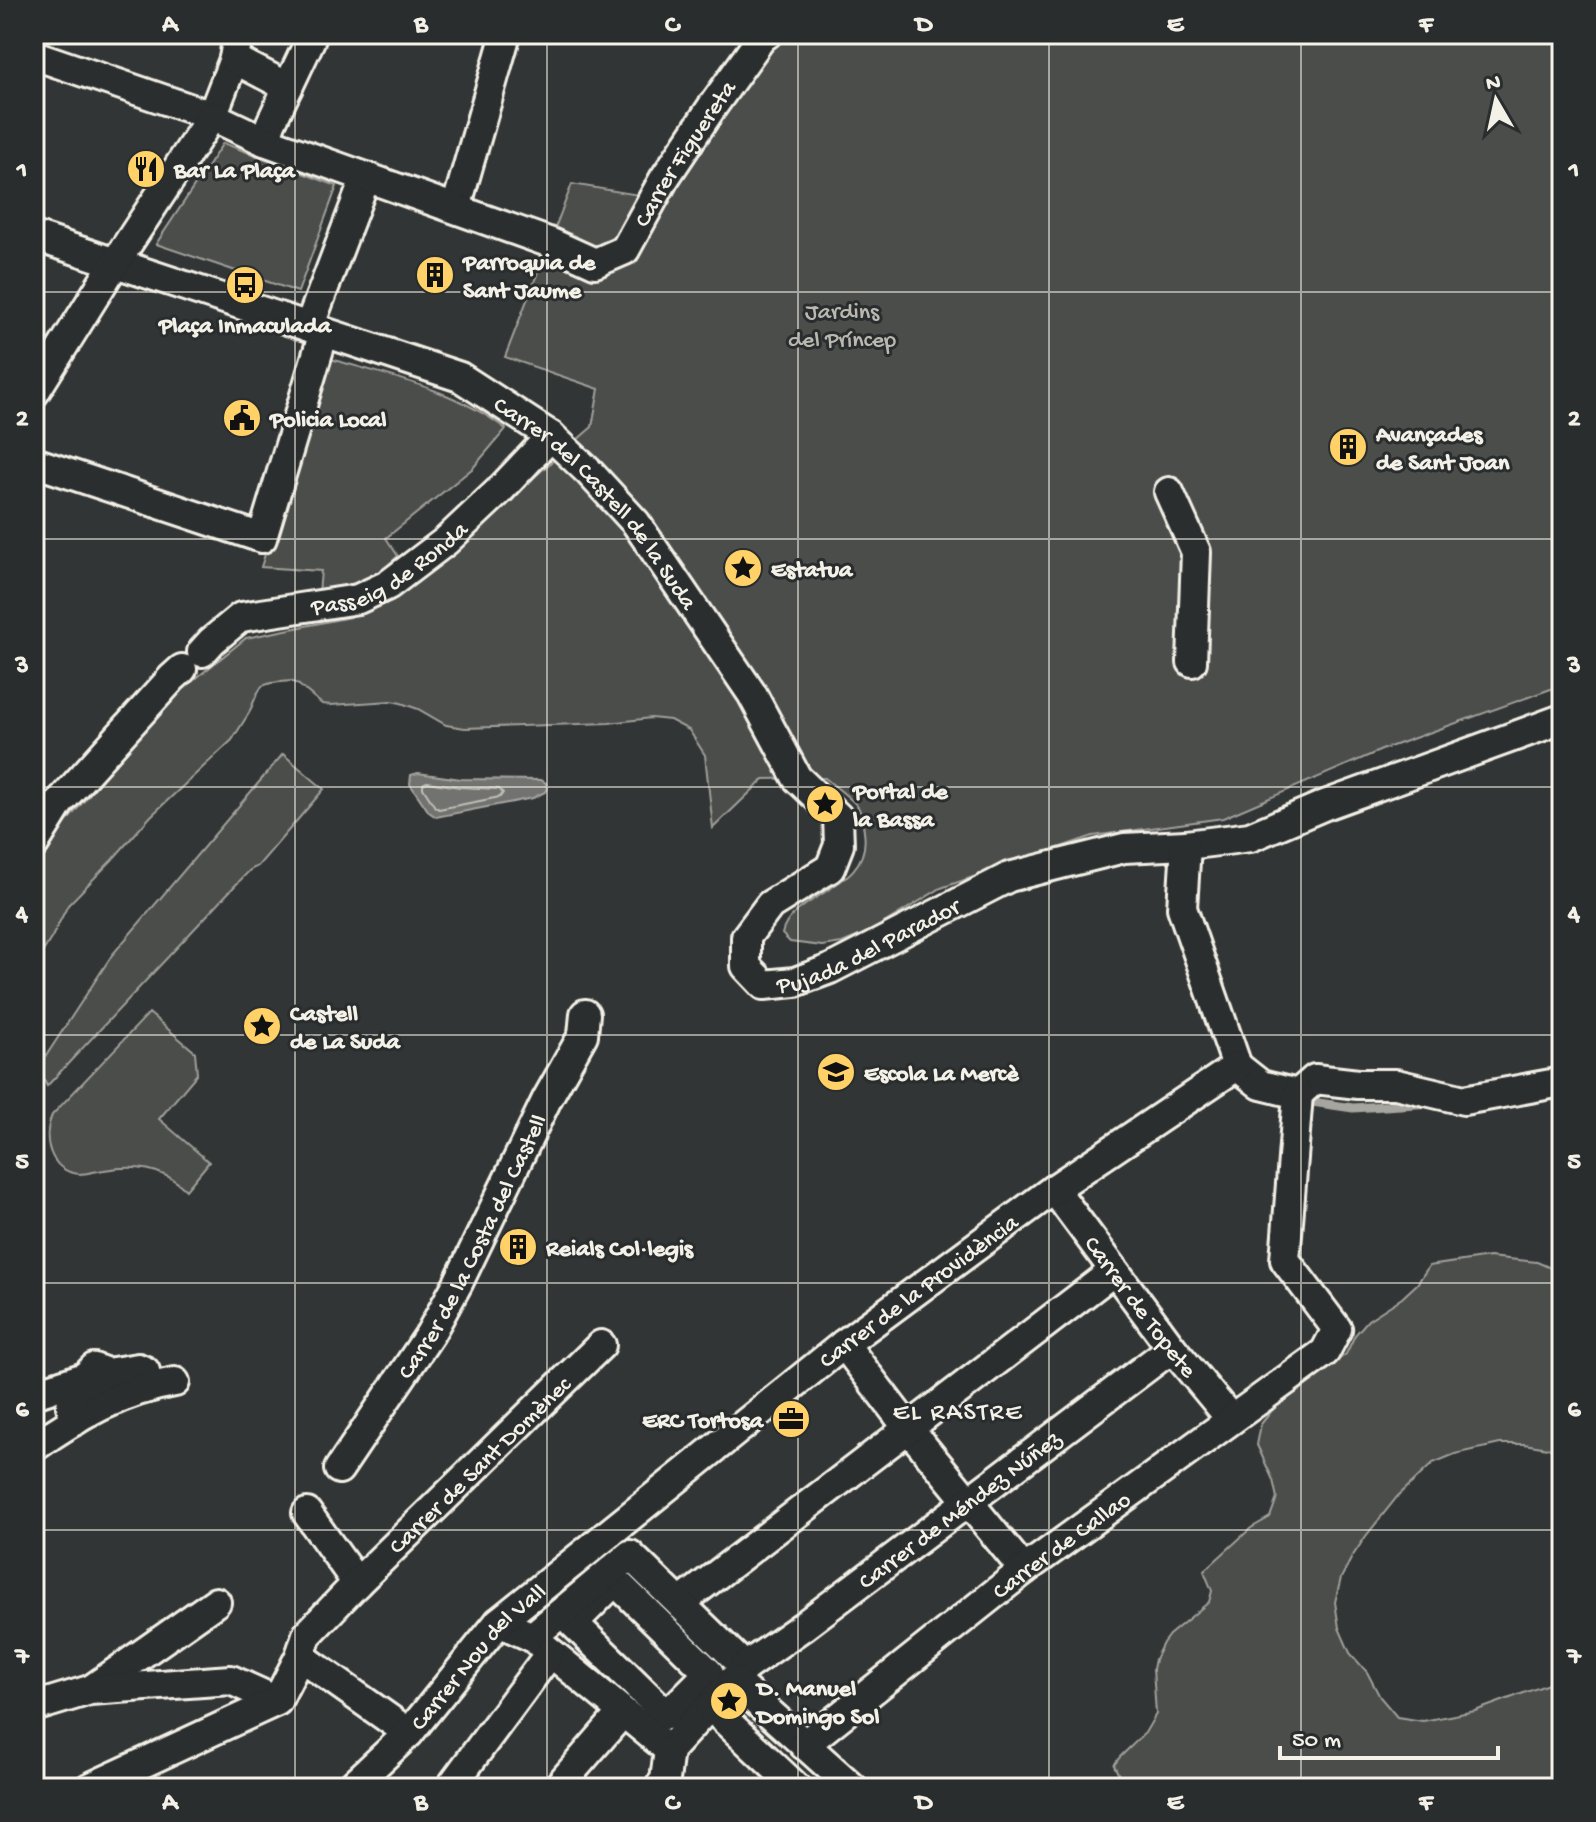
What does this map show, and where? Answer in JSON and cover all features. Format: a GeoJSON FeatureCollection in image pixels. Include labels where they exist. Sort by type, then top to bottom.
{"type":"FeatureCollection","features":[{"type":"Feature","properties":{"kind":"street"},"geometry":{"type":"LineString","coordinates":[[265,141],[313,34]]}},
{"type":"Feature","properties":{"kind":"street"},"geometry":{"type":"LineString","coordinates":[[34,55],[212,116],[265,141],[456,208],[506,34]]}},
{"type":"Feature","properties":{"kind":"street","name":"Carrer Figuereta"},"geometry":{"type":"LineString","coordinates":[[456,208],[551,243],[595,263],[625,250],[664,179],[712,107],[767,34]]}},
{"type":"Feature","properties":{"kind":"street"},"geometry":{"type":"LineString","coordinates":[[34,393],[43,362],[115,263],[212,116],[236,47],[288,87]]}},
{"type":"Feature","properties":{"kind":"street"},"geometry":{"type":"LineString","coordinates":[[34,462],[262,538],[317,329],[366,177]]}},
{"type":"Feature","properties":{"kind":"street","name":"Carrer del Castell de la Suda"},"geometry":{"type":"LineString","coordinates":[[34,236],[460,377],[551,436],[636,523],[752,694],[797,778]]}},
{"type":"Feature","properties":{"kind":"street","name":"Passeig de Ronda"},"geometry":{"type":"LineString","coordinates":[[34,844],[60,802],[172,678],[241,617],[358,599],[388,585],[446,541],[551,436]]}},
{"type":"Feature","properties":{"kind":"street"},"geometry":{"type":"LineString","coordinates":[[1169,492],[1196,552],[1192,662]]}},
{"type":"Feature","properties":{"kind":"street"},"geometry":{"type":"LineString","coordinates":[[1562,719],[1325,805],[1250,837],[1186,845],[1182,908],[1237,1066],[1261,1085],[1298,1094],[1315,1079],[1396,1084],[1464,1100],[1562,1082]]}},
{"type":"Feature","properties":{"kind":"street","name":"Pujada del Parador"},"geometry":{"type":"LineString","coordinates":[[797,778],[838,817],[839,845],[830,868],[770,905],[746,937],[746,966],[764,985],[795,982],[830,969],[1009,877],[1124,848],[1186,845]]}},
{"type":"Feature","properties":{"kind":"street","name":"Carrer de la Costa del Castell"},"geometry":{"type":"LineString","coordinates":[[339,1469],[430,1334],[458,1283],[547,1099],[583,1035],[585,1014]]}},
{"type":"Feature","properties":{"kind":"street","name":"Carrer de la Providència"},"geometry":{"type":"LineString","coordinates":[[612,1531],[844,1344],[1054,1189],[1237,1066]]}},
{"type":"Feature","properties":{"kind":"street","name":"Carrer de Callao"},"geometry":{"type":"LineString","coordinates":[[804,1745],[1024,1570],[1325,1352],[1337,1329],[1285,1260],[1298,1094]]}},
{"type":"Feature","properties":{"kind":"street","name":"Carrer de Topete"},"geometry":{"type":"LineString","coordinates":[[1054,1189],[1172,1348],[1231,1419]]}},
{"type":"Feature","properties":{"kind":"street"},"geometry":{"type":"LineString","coordinates":[[680,1603],[1114,1271]]}},
{"type":"Feature","properties":{"kind":"street"},"geometry":{"type":"LineString","coordinates":[[844,1344],[1024,1570]]}},
{"type":"Feature","properties":{"kind":"street","name":"Carrer de Sant Domènec"},"geometry":{"type":"LineString","coordinates":[[277,1701],[307,1635],[601,1345]]}},
{"type":"Feature","properties":{"kind":"street","name":"Carrer de Méndez Núñez"},"geometry":{"type":"LineString","coordinates":[[729,1674],[969,1501],[1172,1348]]}},
{"type":"Feature","properties":{"kind":"street"},"geometry":{"type":"LineString","coordinates":[[34,1394],[85,1377],[94,1368],[107,1373],[138,1368],[145,1371],[71,1406],[76,1420]]}},
{"type":"Feature","properties":{"kind":"street"},"geometry":{"type":"LineString","coordinates":[[34,1447],[61,1428],[113,1400],[148,1387],[175,1382]]}},
{"type":"Feature","properties":{"kind":"street"},"geometry":{"type":"LineString","coordinates":[[307,1513],[357,1583]]}},
{"type":"Feature","properties":{"kind":"street"},"geometry":{"type":"LineString","coordinates":[[612,1531],[630,1555],[680,1603],[729,1674]]}},
{"type":"Feature","properties":{"kind":"street","name":"Carrer Nou del Vall"},"geometry":{"type":"LineString","coordinates":[[350,1788],[409,1733],[499,1622],[612,1531]]}},
{"type":"Feature","properties":{"kind":"street"},"geometry":{"type":"LineString","coordinates":[[450,1788],[541,1645],[630,1555]]}},
{"type":"Feature","properties":{"kind":"street"},"geometry":{"type":"LineString","coordinates":[[729,1674],[667,1715],[573,1623],[615,1581],[729,1674],[853,1788]]}},
{"type":"Feature","properties":{"kind":"street"},"geometry":{"type":"LineString","coordinates":[[90,1690],[216,1602]]}},
{"type":"Feature","properties":{"kind":"street"},"geometry":{"type":"LineString","coordinates":[[499,1622],[541,1645],[669,1750]]}},
{"type":"Feature","properties":{"kind":"street"},"geometry":{"type":"LineString","coordinates":[[300,1656],[409,1733]]}},
{"type":"Feature","properties":{"kind":"street"},"geometry":{"type":"LineString","coordinates":[[659,1788],[665,1780],[669,1750],[710,1706],[729,1674]]}},
{"type":"Feature","properties":{"kind":"street"},"geometry":{"type":"LineString","coordinates":[[34,1707],[90,1690],[231,1680],[277,1701]]}},
{"type":"Feature","properties":{"kind":"street"},"geometry":{"type":"LineString","coordinates":[[89,1788],[277,1701]]}},
{"type":"Feature","properties":{"kind":"street"},"geometry":{"type":"LineString","coordinates":[[710,1706],[797,1788]]}},
{"type":"Feature","properties":{"kind":"street"},"geometry":{"type":"LineString","coordinates":[[557,1788],[622,1713]]}},
{"type":"Feature","properties":{"kind":"green space","name":"Jardins del Príncep"},"geometry":{"type":"Polygon","coordinates":[[[782,34],[1562,34],[1562,685],[1384,749],[1223,818],[1093,836],[941,888],[871,931],[842,943],[822,946],[790,942],[782,934],[788,920],[800,909],[844,879],[856,866],[863,851],[864,832],[859,809],[825,778],[764,779],[713,828],[705,755],[689,730],[670,720],[651,718],[609,723],[465,728],[446,725],[401,703],[322,704],[291,681],[271,683],[262,686],[232,740],[151,816],[68,905],[34,966],[34,865],[163,705],[246,638],[350,617],[404,590],[592,427],[599,389],[505,357],[572,184],[669,200],[703,138],[759,54],[782,34]]]}},
{"type":"Feature","properties":{"kind":"green space"},"geometry":{"type":"Polygon","coordinates":[[[223,143],[337,186],[298,292],[156,244],[223,143]]]}},
{"type":"Feature","properties":{"kind":"green space"},"geometry":{"type":"Polygon","coordinates":[[[327,358],[443,394],[486,415],[506,429],[473,468],[386,538],[398,556],[365,586],[319,593],[321,571],[261,567],[327,358]]]}},
{"type":"Feature","properties":{"kind":"green space"},"geometry":{"type":"Polygon","coordinates":[[[283,754],[324,789],[258,866],[250,870],[47,1086],[41,1075],[42,1062],[112,955],[283,754]]]}},
{"type":"Feature","properties":{"kind":"green space"},"geometry":{"type":"Polygon","coordinates":[[[149,1013],[195,1052],[197,1074],[159,1119],[209,1162],[186,1190],[168,1176],[137,1168],[79,1174],[69,1172],[55,1160],[48,1143],[52,1115],[149,1013]]]}},
{"type":"Feature","properties":{"kind":"green space"},"geometry":{"type":"Polygon","coordinates":[[[1489,1257],[1537,1262],[1562,1273],[1562,1456],[1548,1448],[1500,1444],[1455,1454],[1433,1463],[1397,1497],[1366,1536],[1341,1578],[1335,1602],[1339,1628],[1350,1653],[1367,1672],[1380,1697],[1397,1717],[1423,1721],[1475,1711],[1562,1679],[1562,1788],[1125,1788],[1114,1765],[1145,1733],[1156,1714],[1153,1669],[1163,1643],[1209,1602],[1212,1591],[1204,1571],[1251,1528],[1270,1517],[1277,1498],[1273,1480],[1257,1445],[1261,1424],[1274,1408],[1346,1354],[1355,1335],[1368,1320],[1402,1298],[1417,1284],[1429,1266],[1489,1257]]]}},
{"type":"Feature","properties":{"kind":"water"},"geometry":{"type":"Polygon","coordinates":[[[418,773],[461,779],[541,780],[547,788],[533,798],[436,817],[429,812],[410,784],[411,775],[418,773]]]}},
{"type":"Feature","properties":{"kind":"waterway"},"geometry":{"type":"LineString","coordinates":[[1312,1102],[1353,1108],[1432,1103]]}},
{"type":"Feature","properties":{"kind":"place","name":"Bar La Plaça"},"geometry":{"type":"Point","coordinates":[146,169]}},
{"type":"Feature","properties":{"kind":"place","name":"Parroquia de Sant Jaume"},"geometry":{"type":"Point","coordinates":[435,275]}},
{"type":"Feature","properties":{"kind":"place","name":"Plaça Inmaculada"},"geometry":{"type":"Point","coordinates":[245,285]}},
{"type":"Feature","properties":{"kind":"place","name":"Policia Local"},"geometry":{"type":"Point","coordinates":[242,418]}},
{"type":"Feature","properties":{"kind":"place","name":"Avançades de Sant Joan"},"geometry":{"type":"Point","coordinates":[1348,447]}},
{"type":"Feature","properties":{"kind":"place","name":"Estatua"},"geometry":{"type":"Point","coordinates":[743,568]}},
{"type":"Feature","properties":{"kind":"place","name":"Portal de la Bassa"},"geometry":{"type":"Point","coordinates":[825,804]}},
{"type":"Feature","properties":{"kind":"place","name":"Castell de La Suda"},"geometry":{"type":"Point","coordinates":[262,1026]}},
{"type":"Feature","properties":{"kind":"place","name":"Escola La Mercè"},"geometry":{"type":"Point","coordinates":[836,1072]}},
{"type":"Feature","properties":{"kind":"place","name":"Reials Col·legis"},"geometry":{"type":"Point","coordinates":[518,1247]}},
{"type":"Feature","properties":{"kind":"place","name":"ERC Tortosa"},"geometry":{"type":"Point","coordinates":[791,1419]}},
{"type":"Feature","properties":{"kind":"place","name":"D. Manuel Domingo Sol"},"geometry":{"type":"Point","coordinates":[729,1701]}},
{"type":"Feature","properties":{"kind":"district","name":"EL RASTRE"},"geometry":{"type":"Point","coordinates":[958,1410]}}]}
